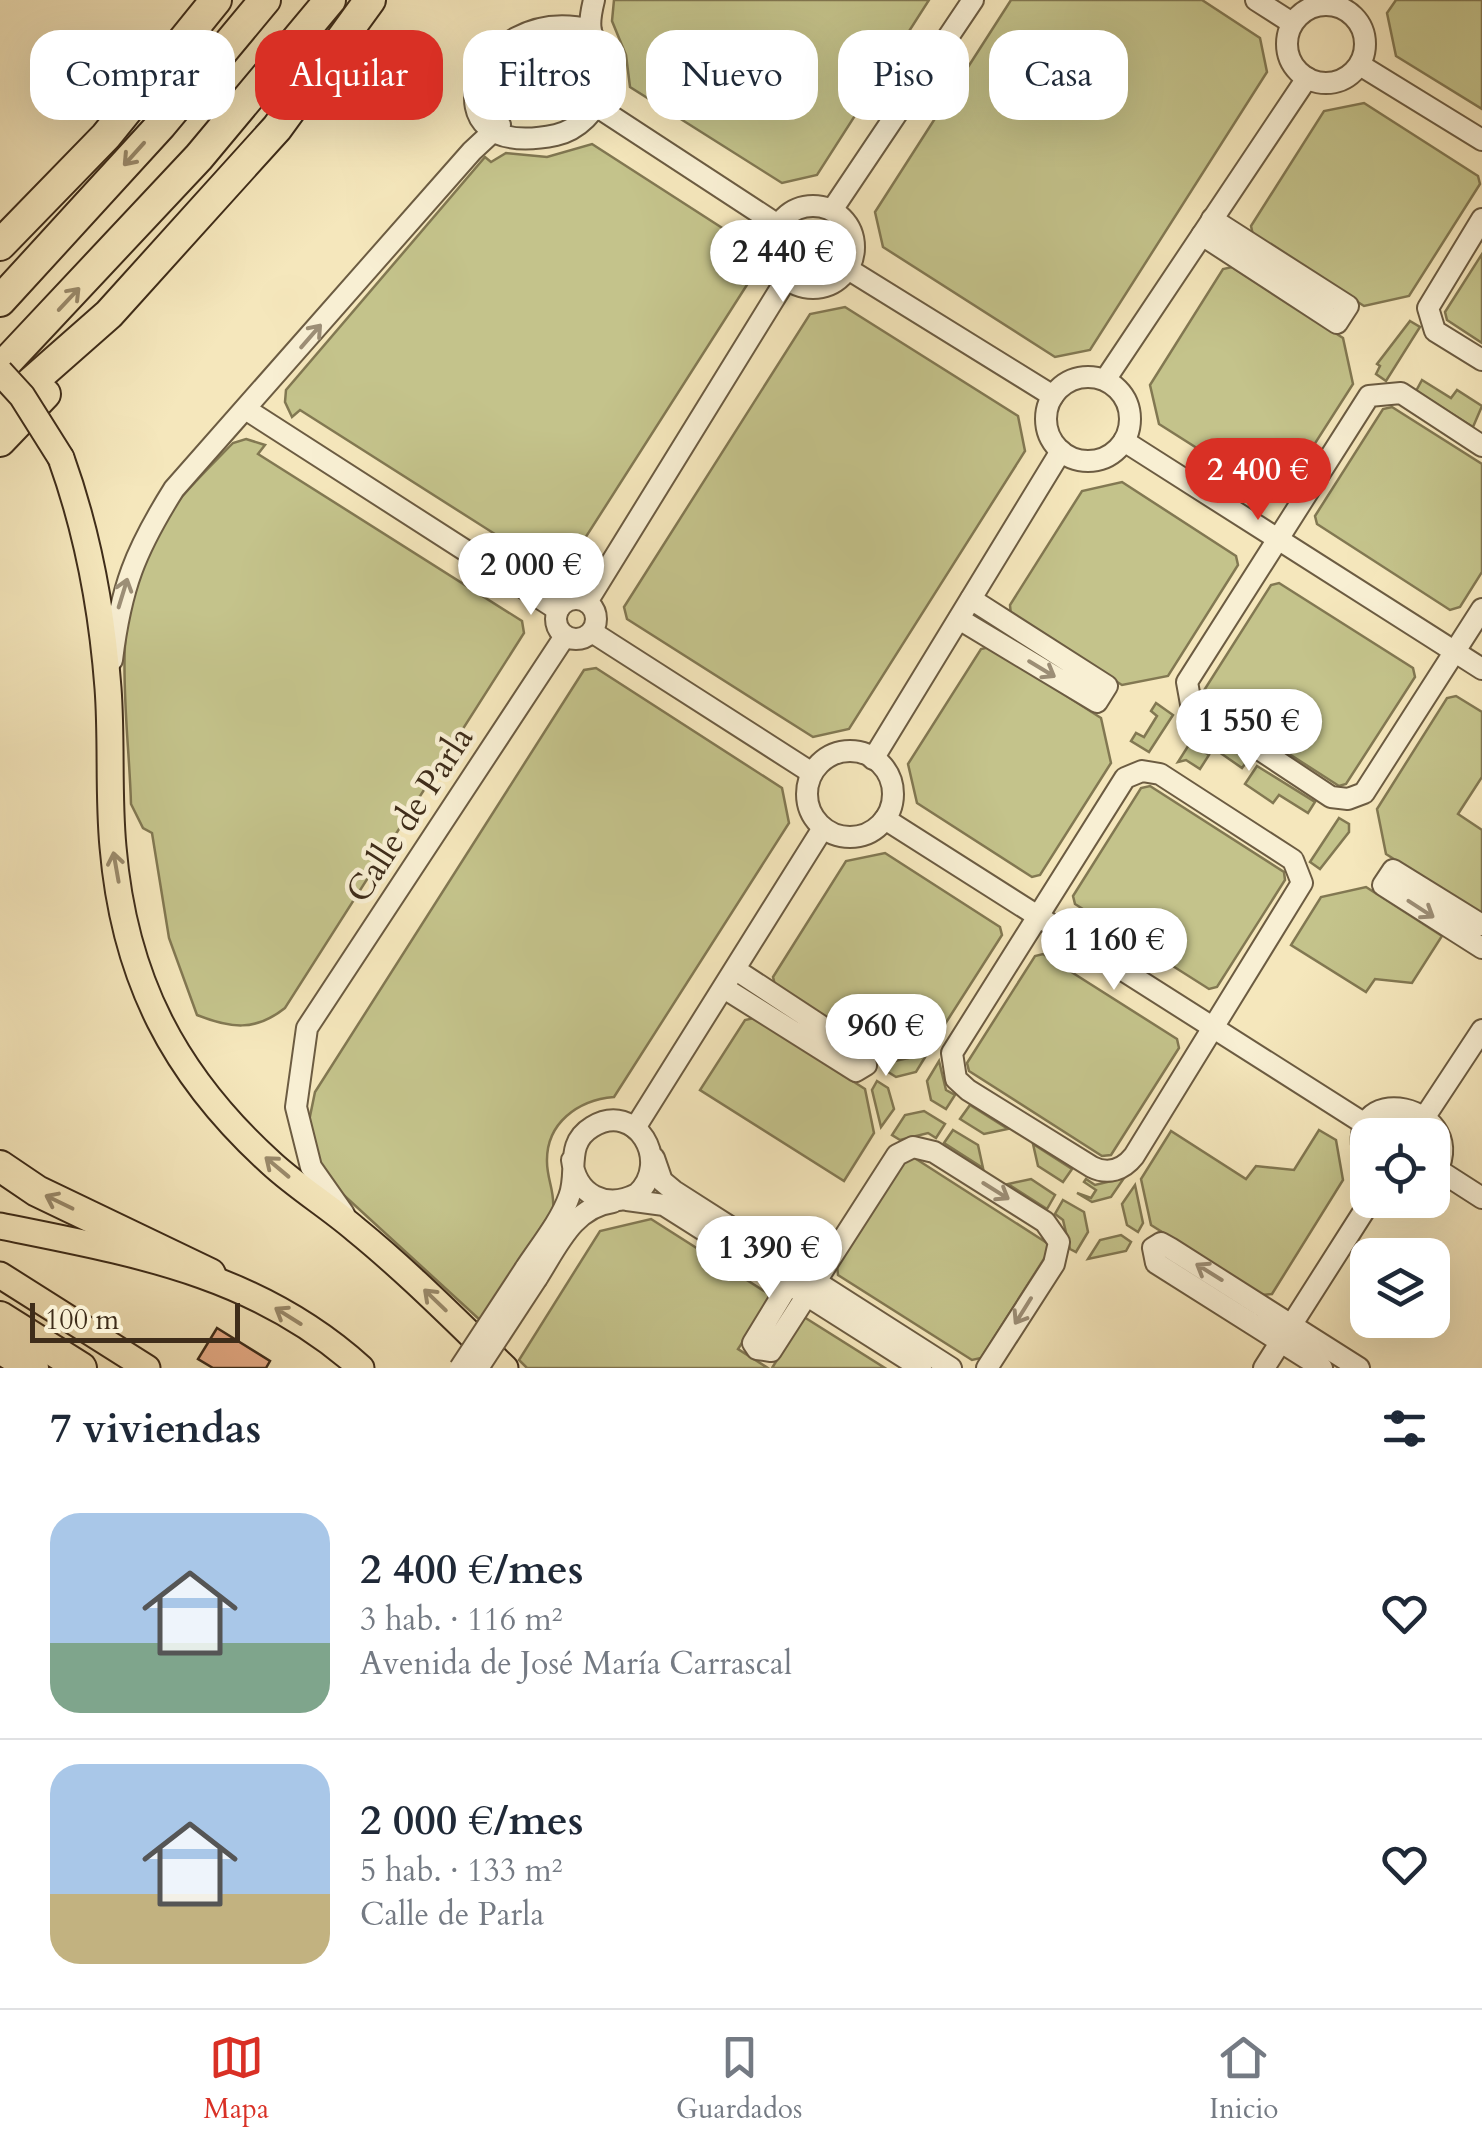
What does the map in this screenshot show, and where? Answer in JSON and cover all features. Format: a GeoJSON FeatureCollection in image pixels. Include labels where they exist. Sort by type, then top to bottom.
{"type":"FeatureCollection","features":[{"type":"Feature","properties":{"kind":"highway"},"geometry":{"type":"LineString","coordinates":[[0,246],[106,136],[216,0]]}},
{"type":"Feature","properties":{"kind":"highway"},"geometry":{"type":"LineString","coordinates":[[0,301],[161,125],[265,0]]}},
{"type":"Feature","properties":{"kind":"highway"},"geometry":{"type":"LineString","coordinates":[[0,370],[200,157],[330,0]]}},
{"type":"Feature","properties":{"kind":"highway"},"geometry":{"type":"LineString","coordinates":[[0,410],[109,314],[276,128],[370,0]]}},
{"type":"Feature","properties":{"kind":"highway"},"geometry":{"type":"LineString","coordinates":[[0,441],[92,344],[109,314]]}},
{"type":"Feature","properties":{"kind":"highway"},"geometry":{"type":"LineString","coordinates":[[0,1166],[37,1191],[210,1274]]}},
{"type":"Feature","properties":{"kind":"highway"},"geometry":{"type":"LineString","coordinates":[[0,1317],[80,1368]]}},
{"type":"Feature","properties":{"kind":"highway"},"geometry":{"type":"LineString","coordinates":[[0,1348],[33,1368]]}},
{"type":"Feature","properties":{"kind":"main road"},"geometry":{"type":"LineString","coordinates":[[0,370],[22,396],[62,458],[82,515],[95,574],[108,689],[112,848],[132,963],[166,1040],[209,1100],[272,1164],[354,1228],[505,1368]]}},
{"type":"Feature","properties":{"kind":"main road"},"geometry":{"type":"LineString","coordinates":[[0,1226],[137,1253],[210,1274],[282,1311],[361,1368]]}},
{"type":"Feature","properties":{"kind":"main road"},"geometry":{"type":"LineString","coordinates":[[0,1275],[147,1368]]}},
{"type":"Feature","properties":{"kind":"street"},"geometry":{"type":"LineString","coordinates":[[591,30],[594,0]]}},
{"type":"Feature","properties":{"kind":"street"},"geometry":{"type":"LineString","coordinates":[[832,210],[973,0]]}},
{"type":"Feature","properties":{"kind":"street"},"geometry":{"type":"LineString","coordinates":[[1256,0],[1292,23]]}},
{"type":"Feature","properties":{"kind":"street"},"geometry":{"type":"LineString","coordinates":[[1307,78],[1288,48],[1292,23],[1309,9],[1324,5],[1352,6],[1365,39],[1360,66]]}},
{"type":"Feature","properties":{"kind":"street"},"geometry":{"type":"LineString","coordinates":[[541,6],[574,15],[591,30]]}},
{"type":"Feature","properties":{"kind":"street"},"geometry":{"type":"LineString","coordinates":[[1307,78],[1333,81],[1360,66]]}},
{"type":"Feature","properties":{"kind":"street"},"geometry":{"type":"LineString","coordinates":[[1360,66],[1482,140]]}},
{"type":"Feature","properties":{"kind":"street"},"geometry":{"type":"LineString","coordinates":[[1105,380],[1307,78]]}},
{"type":"Feature","properties":{"kind":"street"},"geometry":{"type":"LineString","coordinates":[[495,120],[530,136],[562,134],[584,120]]}},
{"type":"Feature","properties":{"kind":"street"},"geometry":{"type":"LineString","coordinates":[[617,120],[778,225]]}},
{"type":"Feature","properties":{"kind":"street"},"geometry":{"type":"LineString","coordinates":[[108,689],[119,604],[140,544],[174,490],[472,151],[500,125]]}},
{"type":"Feature","properties":{"kind":"street"},"geometry":{"type":"LineString","coordinates":[[820,206],[832,210],[850,230],[853,256],[848,268],[826,286],[799,285],[787,278],[772,248],[778,225],[796,210],[820,206]]}},
{"type":"Feature","properties":{"kind":"street"},"geometry":{"type":"LineString","coordinates":[[1482,220],[1430,300],[1429,316],[1435,331],[1482,360]]}},
{"type":"Feature","properties":{"kind":"street"},"geometry":{"type":"LineString","coordinates":[[1207,227],[1348,306],[1337,323],[1207,227]]}},
{"type":"Feature","properties":{"kind":"street"},"geometry":{"type":"LineString","coordinates":[[848,268],[1053,396]]}},
{"type":"Feature","properties":{"kind":"street"},"geometry":{"type":"LineString","coordinates":[[587,602],[787,278]]}},
{"type":"Feature","properties":{"kind":"street"},"geometry":{"type":"LineString","coordinates":[[1070,380],[1105,380],[1128,406],[1124,441],[1102,458],[1087,461],[1061,451],[1048,431],[1046,419],[1053,396],[1070,380]]}},
{"type":"Feature","properties":{"kind":"street"},"geometry":{"type":"LineString","coordinates":[[1482,446],[1401,392],[1370,396],[1187,682],[1188,695],[1197,712],[1331,797],[1348,799],[1364,792],[1482,609]]}},
{"type":"Feature","properties":{"kind":"street"},"geometry":{"type":"LineString","coordinates":[[247,410],[558,610]]}},
{"type":"Feature","properties":{"kind":"street"},"geometry":{"type":"LineString","coordinates":[[1124,441],[1482,669]]}},
{"type":"Feature","properties":{"kind":"street"},"geometry":{"type":"LineString","coordinates":[[873,758],[1061,451]]}},
{"type":"Feature","properties":{"kind":"street"},"geometry":{"type":"LineString","coordinates":[[958,619],[1097,702],[1107,686],[971,599]]}},
{"type":"Feature","properties":{"kind":"street"},"geometry":{"type":"LineString","coordinates":[[569,600],[587,602],[596,613],[592,632],[581,639],[565,636],[556,622],[558,610],[569,600]]}},
{"type":"Feature","properties":{"kind":"street"},"geometry":{"type":"LineString","coordinates":[[592,632],[812,773]]}},
{"type":"Feature","properties":{"kind":"street","name":"Calle de Parla"},"geometry":{"type":"LineString","coordinates":[[354,1228],[311,1168],[296,1107],[307,1028],[565,636]]}},
{"type":"Feature","properties":{"kind":"street"},"geometry":{"type":"LineString","coordinates":[[854,752],[873,758],[886,773],[892,791],[885,819],[870,832],[850,837],[823,828],[808,802],[812,773],[835,754],[854,752]]}},
{"type":"Feature","properties":{"kind":"street"},"geometry":{"type":"LineString","coordinates":[[1142,771],[1164,777],[1293,860],[1300,873],[1300,892],[1215,1028],[1134,1156],[1114,1170],[1092,1167],[968,1090],[956,1079],[951,1065],[955,1043],[1037,914],[1125,778],[1142,771]]}},
{"type":"Feature","properties":{"kind":"street"},"geometry":{"type":"LineString","coordinates":[[885,819],[1356,1118]]}},
{"type":"Feature","properties":{"kind":"street"},"geometry":{"type":"LineString","coordinates":[[635,1128],[823,828]]}},
{"type":"Feature","properties":{"kind":"street"},"geometry":{"type":"LineString","coordinates":[[1482,926],[1393,870],[1383,884],[1482,948]]}},
{"type":"Feature","properties":{"kind":"street"},"geometry":{"type":"LineString","coordinates":[[730,979],[864,1054],[866,1065],[856,1071],[730,979]]}},
{"type":"Feature","properties":{"kind":"street"},"geometry":{"type":"LineString","coordinates":[[1428,1112],[1482,1030]]}},
{"type":"Feature","properties":{"kind":"street"},"geometry":{"type":"LineString","coordinates":[[1376,1118],[1395,1106],[1428,1112],[1432,1118]]}},
{"type":"Feature","properties":{"kind":"street"},"geometry":{"type":"LineString","coordinates":[[478,1368],[571,1193],[572,1160],[580,1138],[600,1123],[624,1122],[635,1128],[653,1156],[662,1182],[921,1368]]}},
{"type":"Feature","properties":{"kind":"street"},"geometry":{"type":"LineString","coordinates":[[804,1287],[897,1155],[913,1147],[934,1152],[1054,1229],[1058,1254],[988,1368]]}},
{"type":"Feature","properties":{"kind":"street"},"geometry":{"type":"LineString","coordinates":[[460,1368],[578,1216],[588,1208],[620,1201],[650,1178],[653,1156]]}},
{"type":"Feature","properties":{"kind":"street"},"geometry":{"type":"LineString","coordinates":[[572,1160],[581,1186],[595,1198],[664,1205],[950,1368]]}},
{"type":"Feature","properties":{"kind":"street"},"geometry":{"type":"LineString","coordinates":[[1450,1182],[1482,1198]]}},
{"type":"Feature","properties":{"kind":"street"},"geometry":{"type":"LineString","coordinates":[[1264,1368],[1359,1218]]}},
{"type":"Feature","properties":{"kind":"street"},"geometry":{"type":"LineString","coordinates":[[1322,1368],[1286,1333],[1170,1248],[1161,1243],[1153,1248],[1156,1263],[1286,1333],[1359,1368]]}},
{"type":"Feature","properties":{"kind":"shaded area"},"geometry":{"type":"Polygon","coordinates":[[[614,0],[929,0],[910,30],[838,30],[838,120],[852,120],[817,175],[782,183],[682,120],[818,120],[818,30],[646,30],[646,97],[630,87],[626,30],[616,30],[612,21],[614,0]]]}},
{"type":"Feature","properties":{"kind":"shaded area"},"geometry":{"type":"Polygon","coordinates":[[[1011,0],[1202,0],[1260,38],[1267,72],[1090,350],[1055,357],[883,247],[875,212],[934,120],[969,120],[969,65],[989,34],[989,120],[1128,120],[1128,30],[992,30],[1011,0]]]}},
{"type":"Feature","properties":{"kind":"shaded area"},"geometry":{"type":"Polygon","coordinates":[[[1396,0],[1482,0],[1482,109],[1396,56],[1387,13],[1396,0]]]}},
{"type":"Feature","properties":{"kind":"shaded area"},"geometry":{"type":"Polygon","coordinates":[[[1364,103],[1478,176],[1480,184],[1409,296],[1364,306],[1253,235],[1251,226],[1324,111],[1364,103]]]}},
{"type":"Feature","properties":{"kind":"shaded area"},"geometry":{"type":"Polygon","coordinates":[[[592,144],[744,242],[752,277],[566,568],[553,571],[300,410],[292,417],[285,402],[286,390],[485,157],[491,162],[506,153],[547,157],[592,144]]]}},
{"type":"Feature","properties":{"kind":"shaded area"},"geometry":{"type":"Polygon","coordinates":[[[1482,254],[1482,343],[1447,320],[1445,312],[1482,254]]]}},
{"type":"Feature","properties":{"kind":"shaded area"},"geometry":{"type":"Polygon","coordinates":[[[1232,267],[1343,338],[1353,384],[1282,495],[1274,497],[1159,424],[1150,385],[1223,269],[1232,267]]]}},
{"type":"Feature","properties":{"kind":"shaded area"},"geometry":{"type":"Polygon","coordinates":[[[845,307],[1018,416],[1025,451],[849,729],[813,737],[627,619],[624,607],[810,314],[845,307]]]}},
{"type":"Feature","properties":{"kind":"shaded area"},"geometry":{"type":"Polygon","coordinates":[[[1410,321],[1420,327],[1386,381],[1376,374],[1380,366],[1377,364],[1410,321]]]}},
{"type":"Feature","properties":{"kind":"shaded area"},"geometry":{"type":"Polygon","coordinates":[[[1422,380],[1451,398],[1457,390],[1482,406],[1473,427],[1416,391],[1422,380]]]}},
{"type":"Feature","properties":{"kind":"shaded area"},"geometry":{"type":"Polygon","coordinates":[[[1392,407],[1482,464],[1482,572],[1460,607],[1450,610],[1317,524],[1315,516],[1383,409],[1392,407]]]}},
{"type":"Feature","properties":{"kind":"shaded area"},"geometry":{"type":"Polygon","coordinates":[[[246,439],[265,445],[258,454],[522,621],[524,633],[285,1008],[263,1021],[242,1025],[197,1015],[169,938],[152,833],[143,828],[131,804],[125,648],[133,587],[150,542],[194,483],[233,443],[246,439]]]}},
{"type":"Feature","properties":{"kind":"shaded area"},"geometry":{"type":"Polygon","coordinates":[[[1122,482],[1236,556],[1238,565],[1168,676],[1122,685],[1011,615],[1010,605],[1082,491],[1122,482]]]}},
{"type":"Feature","properties":{"kind":"shaded area"},"geometry":{"type":"Polygon","coordinates":[[[1279,583],[1413,668],[1415,677],[1346,784],[1339,786],[1205,700],[1203,692],[1271,585],[1279,583]]]}},
{"type":"Feature","properties":{"kind":"shaded area"},"geometry":{"type":"Polygon","coordinates":[[[990,647],[1101,718],[1111,763],[1040,875],[1032,877],[917,803],[908,764],[981,649],[990,647]]]}},
{"type":"Feature","properties":{"kind":"shaded area"},"geometry":{"type":"Polygon","coordinates":[[[596,668],[782,788],[789,823],[614,1097],[588,1103],[558,1125],[548,1148],[547,1162],[553,1209],[480,1320],[324,1177],[308,1126],[315,1092],[584,670],[596,668]]]}},
{"type":"Feature","properties":{"kind":"shaded area"},"geometry":{"type":"Polygon","coordinates":[[[1456,696],[1482,712],[1482,777],[1458,814],[1482,830],[1482,915],[1386,854],[1377,809],[1447,698],[1456,696]]]}},
{"type":"Feature","properties":{"kind":"shaded area"},"geometry":{"type":"Polygon","coordinates":[[[1156,703],[1173,715],[1149,752],[1131,741],[1136,733],[1144,737],[1157,716],[1151,711],[1156,703]]]}},
{"type":"Feature","properties":{"kind":"shaded area"},"geometry":{"type":"Polygon","coordinates":[[[1200,729],[1248,760],[1242,768],[1196,736],[1200,729]]]}},
{"type":"Feature","properties":{"kind":"shaded area"},"geometry":{"type":"Polygon","coordinates":[[[1190,743],[1209,755],[1200,769],[1186,760],[1178,762],[1190,743]]]}},
{"type":"Feature","properties":{"kind":"shaded area"},"geometry":{"type":"Polygon","coordinates":[[[1257,766],[1315,802],[1308,813],[1279,795],[1273,803],[1245,784],[1257,766]]]}},
{"type":"Feature","properties":{"kind":"shaded area"},"geometry":{"type":"Polygon","coordinates":[[[1150,786],[1284,872],[1285,880],[1217,987],[1209,989],[1075,904],[1073,896],[1141,788],[1150,786]]]}},
{"type":"Feature","properties":{"kind":"shaded area"},"geometry":{"type":"Polygon","coordinates":[[[1339,818],[1349,824],[1349,832],[1320,869],[1310,862],[1339,818]]]}},
{"type":"Feature","properties":{"kind":"shaded area"},"geometry":{"type":"Polygon","coordinates":[[[885,853],[1000,927],[1002,935],[931,1046],[886,1056],[775,985],[773,977],[846,861],[885,853]]]}},
{"type":"Feature","properties":{"kind":"shaded area"},"geometry":{"type":"Polygon","coordinates":[[[1366,887],[1442,936],[1412,983],[1375,979],[1366,992],[1291,945],[1321,897],[1366,887]]]}},
{"type":"Feature","properties":{"kind":"shaded area"},"geometry":{"type":"Polygon","coordinates":[[[1043,954],[1177,1039],[1179,1048],[1111,1155],[1102,1156],[969,1071],[967,1063],[1035,956],[1043,954]]]}},
{"type":"Feature","properties":{"kind":"shaded area"},"geometry":{"type":"Polygon","coordinates":[[[754,1018],[865,1089],[874,1133],[844,1181],[700,1090],[745,1020],[754,1018]]]}},
{"type":"Feature","properties":{"kind":"shaded area"},"geometry":{"type":"Polygon","coordinates":[[[927,1054],[916,1072],[896,1077],[885,1070],[890,1062],[927,1054]]]}},
{"type":"Feature","properties":{"kind":"shaded area"},"geometry":{"type":"Polygon","coordinates":[[[939,1061],[946,1090],[955,1095],[946,1109],[931,1100],[927,1081],[939,1061]]]}},
{"type":"Feature","properties":{"kind":"shaded area"},"geometry":{"type":"Polygon","coordinates":[[[877,1081],[888,1088],[894,1109],[881,1127],[872,1090],[877,1081]]]}},
{"type":"Feature","properties":{"kind":"shaded area"},"geometry":{"type":"Polygon","coordinates":[[[970,1105],[1008,1129],[984,1134],[960,1119],[970,1105]]]}},
{"type":"Feature","properties":{"kind":"shaded area"},"geometry":{"type":"Polygon","coordinates":[[[924,1111],[945,1124],[936,1138],[928,1133],[900,1140],[892,1135],[905,1115],[924,1111]]]}},
{"type":"Feature","properties":{"kind":"shaded area"},"geometry":{"type":"Polygon","coordinates":[[[953,1130],[978,1145],[983,1168],[944,1143],[953,1130]]]}},
{"type":"Feature","properties":{"kind":"shaded area"},"geometry":{"type":"Polygon","coordinates":[[[1319,1130],[1336,1140],[1343,1180],[1272,1294],[1262,1295],[1151,1225],[1141,1179],[1171,1131],[1246,1179],[1256,1166],[1294,1170],[1319,1130]]]}},
{"type":"Feature","properties":{"kind":"shaded area"},"geometry":{"type":"Polygon","coordinates":[[[1033,1144],[1072,1169],[1063,1182],[1038,1166],[1033,1144]]]}},
{"type":"Feature","properties":{"kind":"shaded area"},"geometry":{"type":"Polygon","coordinates":[[[913,1157],[1047,1243],[1049,1251],[981,1358],[972,1360],[838,1275],[837,1265],[905,1159],[913,1157]]]}},
{"type":"Feature","properties":{"kind":"shaded area"},"geometry":{"type":"Polygon","coordinates":[[[1124,1178],[1111,1197],[1092,1202],[1077,1193],[1091,1198],[1096,1190],[1084,1182],[1086,1179],[1095,1185],[1124,1178]]]}},
{"type":"Feature","properties":{"kind":"shaded area"},"geometry":{"type":"Polygon","coordinates":[[[1031,1179],[1055,1195],[1047,1209],[1008,1184],[1031,1179]]]}},
{"type":"Feature","properties":{"kind":"shaded area"},"geometry":{"type":"Polygon","coordinates":[[[1135,1185],[1143,1223],[1138,1232],[1127,1225],[1122,1204],[1135,1185]]]}},
{"type":"Feature","properties":{"kind":"shaded area"},"geometry":{"type":"Polygon","coordinates":[[[1063,1200],[1084,1212],[1088,1232],[1076,1252],[1070,1249],[1063,1220],[1055,1214],[1063,1200]]]}},
{"type":"Feature","properties":{"kind":"shaded area"},"geometry":{"type":"Polygon","coordinates":[[[651,1219],[772,1296],[738,1349],[768,1368],[527,1368],[519,1360],[600,1231],[651,1219]]]}},
{"type":"Feature","properties":{"kind":"shaded area"},"geometry":{"type":"Polygon","coordinates":[[[1121,1235],[1131,1242],[1126,1251],[1088,1259],[1100,1240],[1121,1235]]]}},
{"type":"Feature","properties":{"kind":"shaded area"},"geometry":{"type":"Polygon","coordinates":[[[804,1317],[885,1368],[772,1368],[804,1317]]]}},
{"type":"Feature","properties":{"kind":"building"},"geometry":{"type":"Polygon","coordinates":[[[217,1328],[270,1361],[266,1368],[213,1368],[198,1359],[217,1328]]]}}]}
